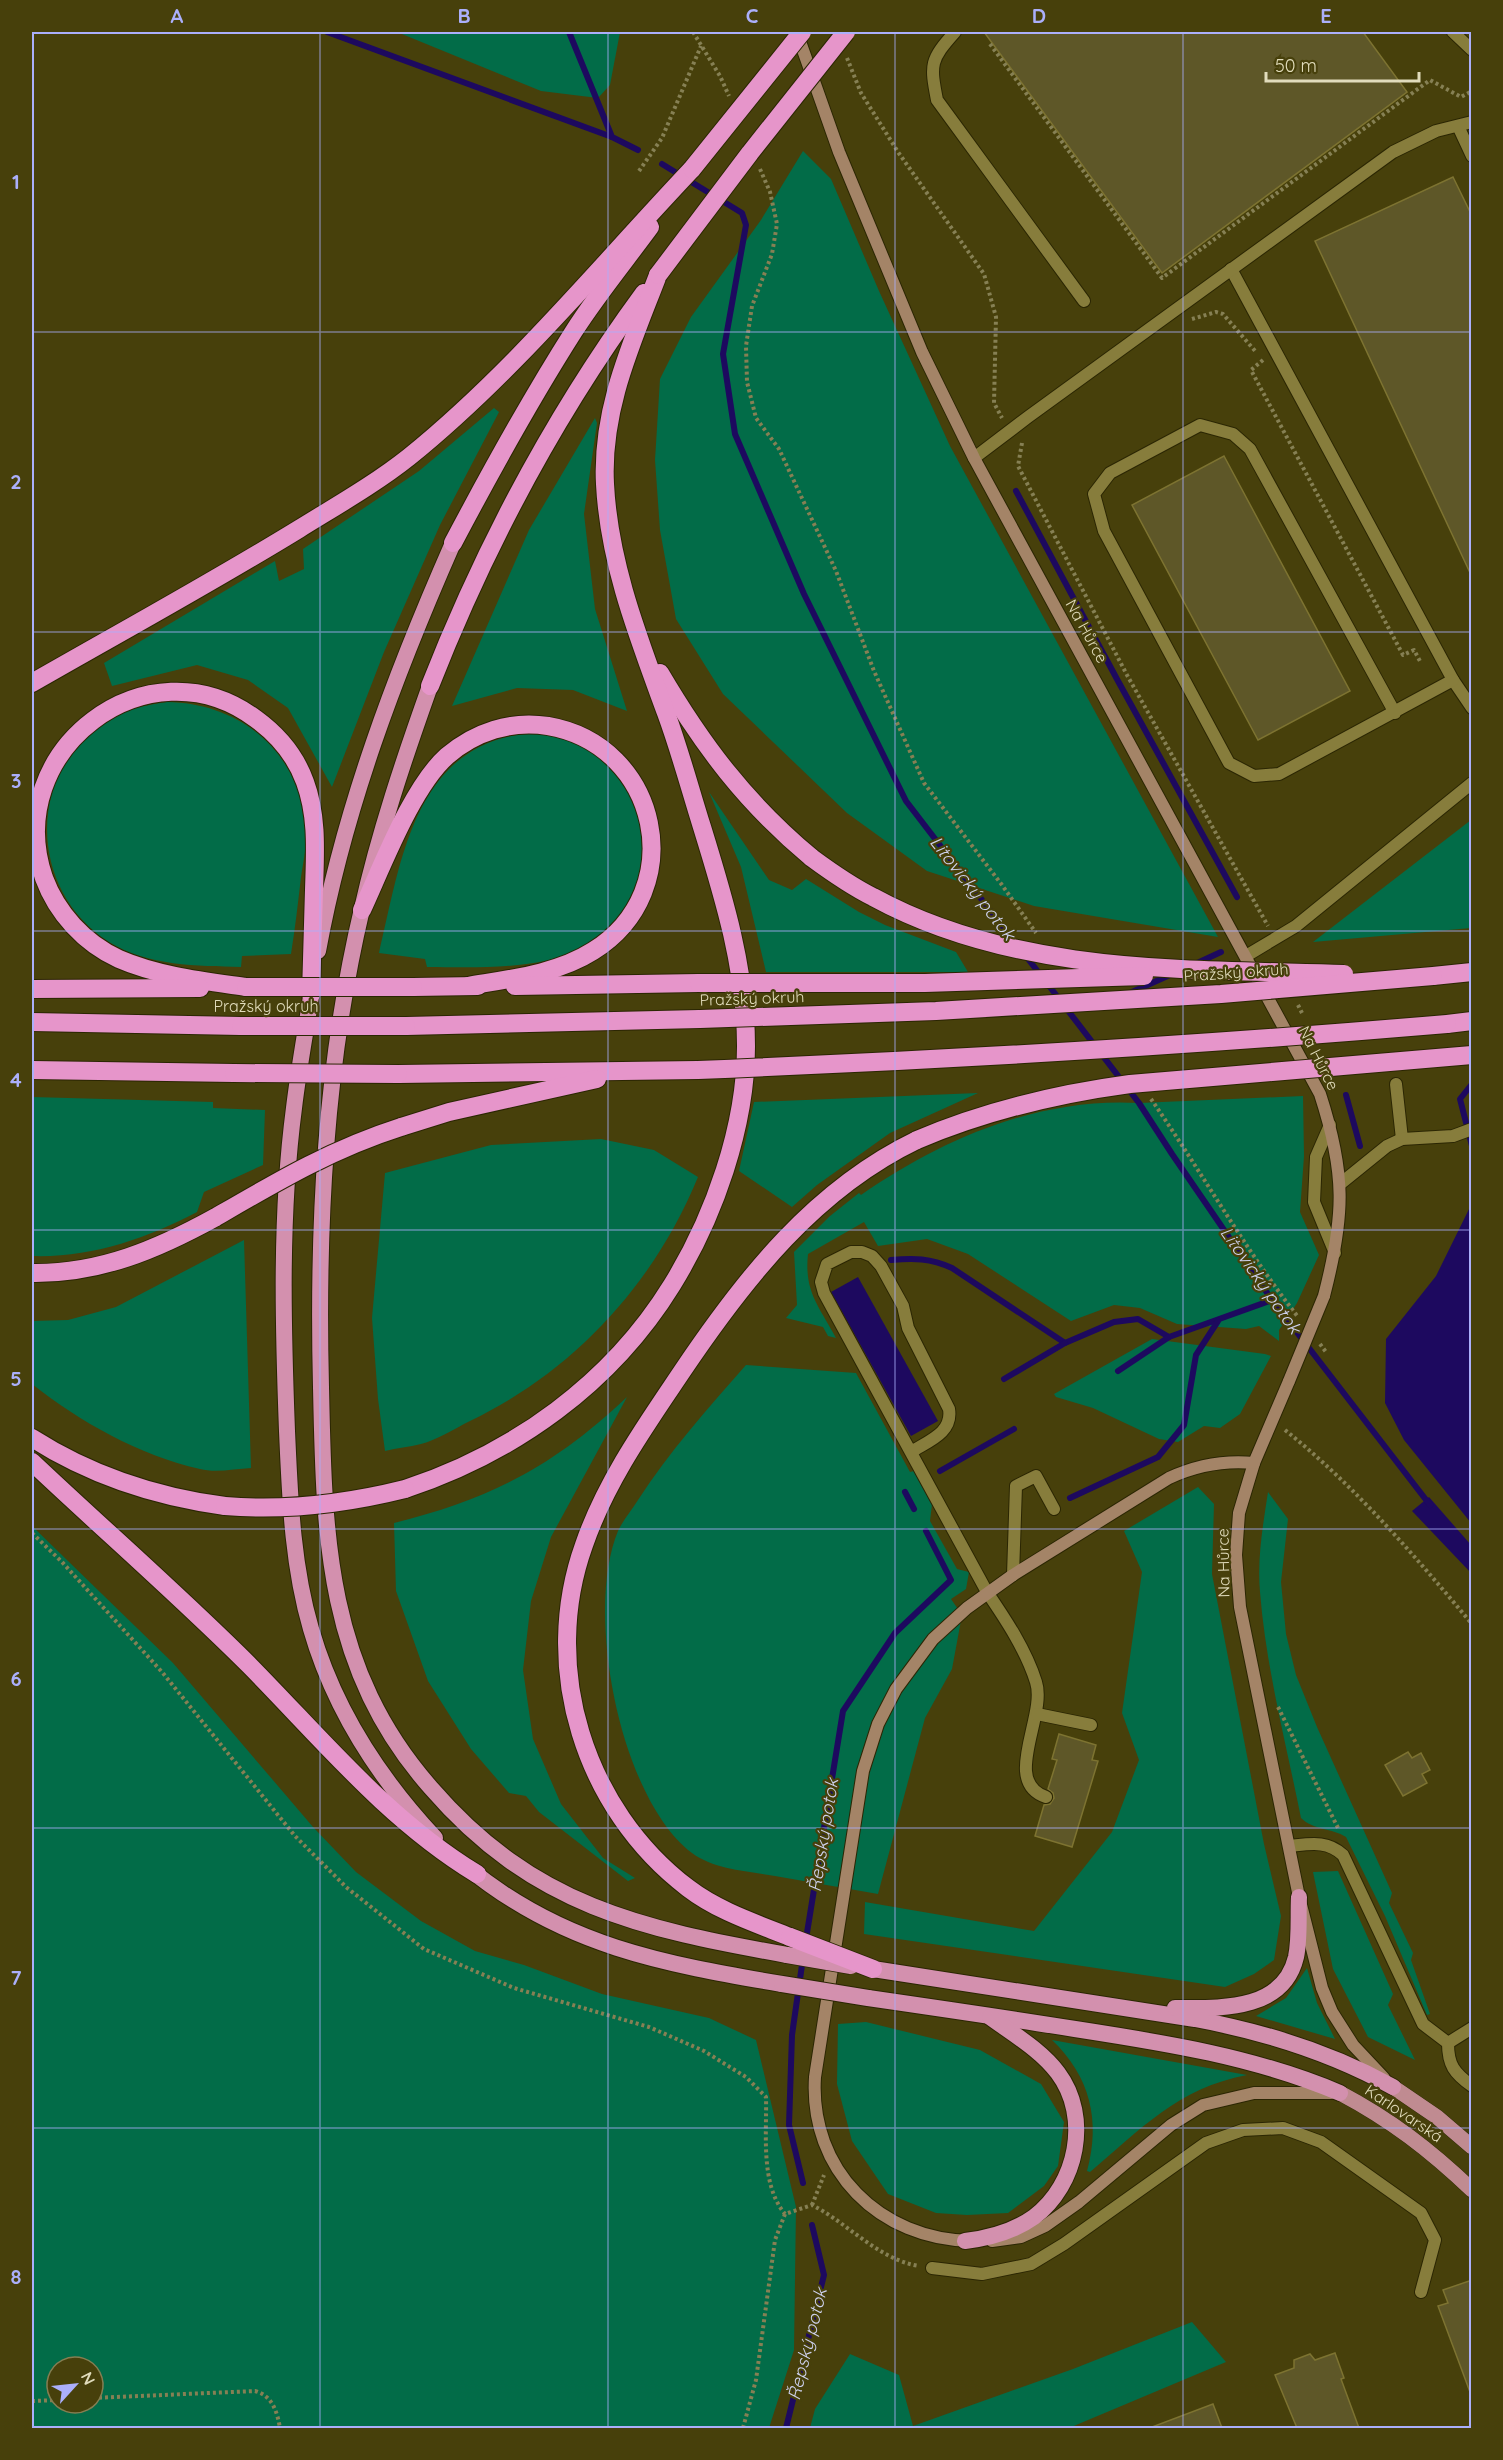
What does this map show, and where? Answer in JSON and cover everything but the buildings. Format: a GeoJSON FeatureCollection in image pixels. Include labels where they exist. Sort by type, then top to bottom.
{"type":"FeatureCollection","features":[{"type":"Feature","properties":{"kind":"highway"},"geometry":{"type":"LineString","coordinates":[[32,683],[251,558],[344,501],[407,458],[459,413],[625,249],[802,32]]}},
{"type":"Feature","properties":{"kind":"highway"},"geometry":{"type":"LineString","coordinates":[[846,32],[750,153],[658,275],[572,399],[517,493],[471,587],[430,686],[389,806],[362,910],[334,1065],[322,1200],[320,1312],[322,1413],[330,1559],[342,1624],[360,1675],[384,1723],[432,1790],[488,1844],[531,1875],[579,1901],[628,1921],[681,1935],[787,1955],[1220,2024],[1295,2043],[1346,2063],[1393,2087]]}},
{"type":"Feature","properties":{"kind":"highway"},"geometry":{"type":"LineString","coordinates":[[477,1874],[435,1838],[410,1811],[382,1775],[353,1730],[319,1655],[298,1576],[289,1468],[285,1275],[294,1109],[318,949],[335,869],[365,764],[409,643],[453,543],[501,452],[625,249]]}},
{"type":"Feature","properties":{"kind":"highway"},"geometry":{"type":"LineString","coordinates":[[32,1438],[88,1469],[169,1496],[225,1506],[260,1508],[358,1500],[405,1489],[453,1471],[510,1442],[556,1412],[597,1377],[634,1338],[666,1294],[704,1223],[723,1172],[745,1071],[745,1019],[740,971],[731,926],[672,730],[627,602],[607,508],[605,463],[610,412],[618,382],[658,275]]}},
{"type":"Feature","properties":{"kind":"highway"},"geometry":{"type":"LineString","coordinates":[[638,634],[691,723],[722,768],[761,813],[812,858],[865,893],[905,913],[1009,947],[1040,954],[1119,965],[1433,976]]}},
{"type":"Feature","properties":{"kind":"highway"},"geometry":{"type":"LineString","coordinates":[[246,987],[157,971],[118,958],[82,935],[62,913],[47,887],[39,858],[36,826],[40,798],[49,772],[65,746],[83,726],[122,702],[163,693],[192,693],[217,698],[240,708],[263,723],[292,756],[306,783],[315,827],[311,994]]}},
{"type":"Feature","properties":{"kind":"highway"},"geometry":{"type":"LineString","coordinates":[[362,910],[416,797],[434,770],[458,747],[481,734],[524,724],[566,730],[603,748],[633,782],[641,796],[650,828],[652,843],[650,873],[633,913],[615,935],[579,959],[552,969],[468,986]]}},
{"type":"Feature","properties":{"kind":"highway"},"geometry":{"type":"LineString","coordinates":[[32,989],[699,983],[857,984],[1152,976],[1220,970]]}},
{"type":"Feature","properties":{"kind":"highway","name":"Pražský okruh"},"geometry":{"type":"LineString","coordinates":[[32,1022],[406,1026],[936,1011],[1221,994],[1472,972]]}},
{"type":"Feature","properties":{"kind":"highway"},"geometry":{"type":"LineString","coordinates":[[32,1070],[398,1074],[698,1070],[950,1059],[1164,1046],[1472,1021]]}},
{"type":"Feature","properties":{"kind":"highway"},"geometry":{"type":"LineString","coordinates":[[873,1969],[733,1914],[696,1893],[668,1870],[630,1830],[601,1785],[580,1734],[569,1680],[567,1644],[570,1600],[575,1574],[592,1521],[617,1472],[680,1374],[755,1270],[804,1219],[850,1180],[893,1152],[956,1125],[1077,1091],[1130,1084],[1472,1055]]}},
{"type":"Feature","properties":{"kind":"highway"},"geometry":{"type":"LineString","coordinates":[[32,1273],[74,1271],[129,1258],[173,1240],[322,1157],[360,1140],[470,1107],[635,1071]]}},
{"type":"Feature","properties":{"kind":"highway"},"geometry":{"type":"LineString","coordinates":[[32,1462],[250,1666],[369,1790],[423,1839],[544,1918],[612,1948],[674,1965],[1213,2053],[1281,2070],[1340,2093]]}},
{"type":"Feature","properties":{"kind":"highway"},"geometry":{"type":"LineString","coordinates":[[1130,2009],[1223,2008],[1250,2004],[1268,1995],[1283,1982],[1294,1965],[1298,1944],[1299,1897]]}},
{"type":"Feature","properties":{"kind":"highway"},"geometry":{"type":"LineString","coordinates":[[965,2241],[1005,2233],[1020,2226],[1044,2208],[1059,2190],[1069,2171],[1076,2135],[1074,2109],[1057,2072],[1037,2052],[987,2015]]}},
{"type":"Feature","properties":{"kind":"main road","name":"Na Hůrce"},"geometry":{"type":"LineString","coordinates":[[796,32],[839,152],[922,352],[974,458],[1320,1094],[1330,1125],[1337,1155],[1340,1184],[1340,1214],[1335,1252],[1324,1296],[1254,1463],[1243,1495],[1237,1534],[1240,1607],[1299,1897]]}},
{"type":"Feature","properties":{"kind":"main road"},"geometry":{"type":"LineString","coordinates":[[1254,1463],[1219,1462],[1177,1474],[1152,1487],[987,1592],[949,1623],[919,1656],[886,1706],[869,1747],[858,1795],[815,2077],[816,2114],[830,2157],[853,2191],[889,2219],[922,2235],[965,2241],[1009,2240],[1045,2226],[1079,2202],[1177,2121],[1203,2105],[1254,2093],[1340,2093]]}},
{"type":"Feature","properties":{"kind":"main road"},"geometry":{"type":"LineString","coordinates":[[1299,1897],[1323,1988],[1332,2012],[1353,2044],[1393,2087]]}},
{"type":"Feature","properties":{"kind":"main road","name":"Karlovarská"},"geometry":{"type":"LineString","coordinates":[[1393,2087],[1437,2117],[1472,2147]]}},
{"type":"Feature","properties":{"kind":"main road","name":"Karlovarská"},"geometry":{"type":"LineString","coordinates":[[1340,2093],[1378,2113],[1420,2142],[1472,2190]]}},
{"type":"Feature","properties":{"kind":"lane"},"geometry":{"type":"LineString","coordinates":[[956,32],[939,51],[931,70],[937,100],[1084,302]]}},
{"type":"Feature","properties":{"kind":"lane"},"geometry":{"type":"LineString","coordinates":[[1453,32],[1472,50]]}},
{"type":"Feature","properties":{"kind":"lane"},"geometry":{"type":"LineString","coordinates":[[974,458],[1393,152],[1436,131],[1472,122]]}},
{"type":"Feature","properties":{"kind":"lane"},"geometry":{"type":"LineString","coordinates":[[1458,126],[1472,156]]}},
{"type":"Feature","properties":{"kind":"lane"},"geometry":{"type":"LineString","coordinates":[[1231,269],[1453,680],[1472,708]]}},
{"type":"Feature","properties":{"kind":"lane"},"geometry":{"type":"LineString","coordinates":[[1395,713],[1250,449],[1233,434],[1200,425],[1110,473],[1094,494],[1104,531],[1229,764],[1254,776],[1279,774],[1395,713],[1453,680]]}},
{"type":"Feature","properties":{"kind":"lane"},"geometry":{"type":"LineString","coordinates":[[1246,956],[1296,926],[1472,783]]}},
{"type":"Feature","properties":{"kind":"lane"},"geometry":{"type":"LineString","coordinates":[[1396,1084],[1402,1139]]}},
{"type":"Feature","properties":{"kind":"lane"},"geometry":{"type":"LineString","coordinates":[[1330,1125],[1316,1157],[1314,1202],[1335,1252]]}},
{"type":"Feature","properties":{"kind":"lane"},"geometry":{"type":"LineString","coordinates":[[1340,1184],[1387,1146],[1402,1139],[1453,1136],[1472,1129]]}},
{"type":"Feature","properties":{"kind":"lane"},"geometry":{"type":"LineString","coordinates":[[911,1452],[944,1431],[951,1418],[949,1409],[908,1328],[903,1306],[881,1266],[872,1256],[862,1252],[851,1252],[826,1264],[821,1282],[824,1293],[987,1592],[1009,1625],[1037,1685],[1037,1714],[1026,1757],[1027,1779],[1031,1789],[1046,1797]]}},
{"type":"Feature","properties":{"kind":"lane"},"geometry":{"type":"LineString","coordinates":[[1013,1575],[1012,1543],[1016,1486],[1036,1476],[1054,1509]]}},
{"type":"Feature","properties":{"kind":"lane"},"geometry":{"type":"LineString","coordinates":[[1037,1714],[1091,1725]]}},
{"type":"Feature","properties":{"kind":"lane"},"geometry":{"type":"LineString","coordinates":[[1289,1846],[1325,1844],[1335,1847],[1343,1855],[1423,2024],[1448,2043]]}},
{"type":"Feature","properties":{"kind":"lane"},"geometry":{"type":"LineString","coordinates":[[1448,2043],[1472,2028]]}},
{"type":"Feature","properties":{"kind":"lane"},"geometry":{"type":"LineString","coordinates":[[1448,2043],[1448,2059],[1458,2076],[1472,2086]]}},
{"type":"Feature","properties":{"kind":"lane"},"geometry":{"type":"LineString","coordinates":[[932,2268],[982,2274],[1031,2264],[1064,2244],[1206,2144],[1243,2130],[1283,2128],[1321,2142],[1421,2213],[1435,2240],[1421,2292]]}},
{"type":"Feature","properties":{"kind":"path"},"geometry":{"type":"LineString","coordinates":[[693,32],[720,76],[729,97]]}},
{"type":"Feature","properties":{"kind":"path"},"geometry":{"type":"LineString","coordinates":[[990,44],[1162,278],[1430,80],[1461,98],[1472,91]]}},
{"type":"Feature","properties":{"kind":"path"},"geometry":{"type":"LineString","coordinates":[[639,171],[662,138],[701,46]]}},
{"type":"Feature","properties":{"kind":"path"},"geometry":{"type":"LineString","coordinates":[[844,52],[861,93],[898,152],[984,274],[996,317],[994,404],[1002,418]]}},
{"type":"Feature","properties":{"kind":"path"},"geometry":{"type":"LineString","coordinates":[[756,160],[770,192],[777,224],[772,254],[752,306],[746,346],[747,382],[756,418],[779,449],[836,571],[874,671],[924,783],[1002,885],[1042,942]]}},
{"type":"Feature","properties":{"kind":"path"},"geometry":{"type":"LineString","coordinates":[[1024,440],[1021,444],[1018,466],[1127,675],[1275,939]]}},
{"type":"Feature","properties":{"kind":"path"},"geometry":{"type":"LineString","coordinates":[[1148,1095],[1189,1153],[1242,1238],[1304,1324]]}},
{"type":"Feature","properties":{"kind":"path"},"geometry":{"type":"LineString","coordinates":[[1318,1342],[1326,1352]]}},
{"type":"Feature","properties":{"kind":"path"},"geometry":{"type":"LineString","coordinates":[[1272,1420],[1315,1455],[1358,1496],[1472,1624]]}},
{"type":"Feature","properties":{"kind":"path"},"geometry":{"type":"LineString","coordinates":[[32,1533],[62,1562],[162,1672],[295,1836],[346,1887],[424,1949],[514,1988],[649,2027],[704,2051],[746,2077],[766,2097],[769,2174],[775,2202],[785,2214]]}},
{"type":"Feature","properties":{"kind":"path"},"geometry":{"type":"LineString","coordinates":[[1277,1705],[1339,1830]]}},
{"type":"Feature","properties":{"kind":"path"},"geometry":{"type":"LineString","coordinates":[[812,2205],[830,2157]]}},
{"type":"Feature","properties":{"kind":"path"},"geometry":{"type":"LineString","coordinates":[[785,2214],[812,2205],[856,2236],[905,2264],[932,2268]]}},
{"type":"Feature","properties":{"kind":"path"},"geometry":{"type":"LineString","coordinates":[[743,2428],[756,2380],[775,2240],[785,2214]]}},
{"type":"Feature","properties":{"kind":"path"},"geometry":{"type":"LineString","coordinates":[[105,2397],[255,2391],[264,2394],[271,2401],[280,2428]]}},
{"type":"Feature","properties":{"kind":"green space"},"geometry":{"type":"Polygon","coordinates":[[[397,32],[620,32],[610,85],[598,98],[541,91],[397,32]]]}},
{"type":"Feature","properties":{"kind":"green space"},"geometry":{"type":"Polygon","coordinates":[[[803,151],[831,179],[950,446],[1218,937],[1034,906],[927,871],[847,813],[723,694],[676,619],[660,530],[655,460],[660,379],[691,317],[761,220],[803,151]]]}},
{"type":"Feature","properties":{"kind":"green space"},"geometry":{"type":"Polygon","coordinates":[[[494,408],[499,412],[440,525],[384,652],[332,787],[288,708],[248,680],[197,665],[112,686],[104,663],[275,561],[279,581],[304,569],[303,549],[419,471],[494,408]]]}},
{"type":"Feature","properties":{"kind":"green space"},"geometry":{"type":"Polygon","coordinates":[[[595,418],[597,423],[584,514],[595,609],[627,711],[573,690],[517,688],[452,706],[529,530],[595,418]]]}},
{"type":"Feature","properties":{"kind":"green space"},"geometry":{"type":"Polygon","coordinates":[[[167,702],[195,705],[221,712],[245,724],[265,740],[282,759],[295,782],[303,808],[306,836],[291,954],[242,956],[241,967],[173,963],[140,956],[109,942],[83,920],[64,894],[52,865],[47,834],[50,802],[60,773],[78,746],[103,723],[134,709],[167,702]]]}},
{"type":"Feature","properties":{"kind":"green space"},"geometry":{"type":"Polygon","coordinates":[[[532,733],[564,739],[592,752],[615,773],[630,797],[640,824],[642,852],[638,879],[627,905],[609,928],[584,947],[567,955],[528,964],[427,967],[425,959],[379,953],[406,845],[420,812],[438,782],[461,758],[492,741],[532,733]]]}},
{"type":"Feature","properties":{"kind":"green space"},"geometry":{"type":"Polygon","coordinates":[[[709,792],[769,880],[792,890],[806,879],[859,912],[885,925],[956,952],[968,972],[766,972],[741,867],[709,792]]]}},
{"type":"Feature","properties":{"kind":"green space"},"geometry":{"type":"Polygon","coordinates":[[[1471,820],[1471,928],[1313,942],[1471,820]]]}},
{"type":"Feature","properties":{"kind":"green space"},"geometry":{"type":"Polygon","coordinates":[[[978,1093],[890,1133],[817,1185],[792,1207],[739,1171],[754,1102],[978,1093]]]}},
{"type":"Feature","properties":{"kind":"green space"},"geometry":{"type":"Polygon","coordinates":[[[1303,1096],[1304,1156],[1300,1212],[1319,1255],[1297,1303],[1279,1330],[1279,1341],[1259,1326],[1246,1329],[1177,1324],[1140,1308],[1114,1305],[1071,1321],[968,1254],[927,1239],[878,1246],[864,1222],[808,1254],[808,1279],[814,1298],[836,1338],[828,1336],[823,1327],[786,1318],[797,1305],[794,1252],[830,1216],[859,1193],[861,1195],[925,1156],[958,1140],[1028,1115],[1065,1107],[1102,1103],[1303,1096]]]}},
{"type":"Feature","properties":{"kind":"green space"},"geometry":{"type":"Polygon","coordinates":[[[32,1097],[213,1102],[213,1108],[265,1110],[263,1165],[204,1192],[197,1212],[158,1231],[96,1250],[54,1256],[32,1256],[32,1097]]]}},
{"type":"Feature","properties":{"kind":"green space"},"geometry":{"type":"Polygon","coordinates":[[[601,1139],[654,1150],[698,1177],[680,1216],[634,1288],[576,1350],[508,1401],[439,1437],[421,1444],[385,1451],[378,1399],[372,1318],[385,1173],[491,1145],[601,1139]]]}},
{"type":"Feature","properties":{"kind":"green space"},"geometry":{"type":"Polygon","coordinates":[[[244,1240],[251,1468],[206,1470],[155,1455],[90,1424],[32,1384],[32,1321],[68,1320],[116,1307],[244,1240]]]}},
{"type":"Feature","properties":{"kind":"green space"},"geometry":{"type":"Polygon","coordinates":[[[1152,1339],[1271,1356],[1240,1414],[1220,1428],[1204,1426],[1178,1442],[1159,1439],[1093,1408],[1056,1397],[1054,1394],[1152,1339]]]}},
{"type":"Feature","properties":{"kind":"green space"},"geometry":{"type":"Polygon","coordinates":[[[746,1365],[856,1373],[910,1472],[914,1471],[932,1504],[930,1521],[957,1569],[969,1572],[966,1589],[951,1599],[962,1615],[952,1669],[925,1718],[878,1894],[732,1869],[701,1859],[692,1853],[667,1827],[645,1791],[628,1749],[615,1702],[607,1654],[605,1608],[608,1566],[618,1531],[650,1482],[676,1448],[746,1365]]]}},
{"type":"Feature","properties":{"kind":"green space"},"geometry":{"type":"Polygon","coordinates":[[[627,1397],[551,1537],[531,1601],[523,1670],[533,1739],[561,1804],[603,1858],[635,1878],[628,1881],[539,1812],[526,1796],[509,1793],[471,1749],[428,1681],[396,1591],[394,1523],[461,1503],[520,1477],[573,1442],[627,1397]]]}},
{"type":"Feature","properties":{"kind":"green space"},"geometry":{"type":"Polygon","coordinates":[[[1198,1487],[1214,1504],[1212,1574],[1264,1844],[1281,1916],[1274,1960],[1254,1974],[1225,1987],[864,1934],[865,1902],[1034,1931],[1112,1832],[1139,1760],[1122,1713],[1142,1572],[1124,1531],[1198,1487]]]}},
{"type":"Feature","properties":{"kind":"green space"},"geometry":{"type":"Polygon","coordinates":[[[1268,1492],[1288,1519],[1281,1582],[1286,1634],[1296,1675],[1392,1893],[1389,1903],[1413,1953],[1411,1960],[1430,2014],[1427,2015],[1385,1916],[1346,1837],[1311,1825],[1301,1818],[1272,1677],[1260,1592],[1261,1542],[1268,1492]]]}},
{"type":"Feature","properties":{"kind":"green space"},"geometry":{"type":"Polygon","coordinates":[[[32,1526],[173,1663],[313,1827],[356,1872],[421,1921],[475,1951],[524,1965],[602,1994],[709,2018],[756,2040],[796,2207],[794,2350],[769,2428],[32,2428],[32,1526]]]}},
{"type":"Feature","properties":{"kind":"green space"},"geometry":{"type":"Polygon","coordinates":[[[1338,1871],[1393,1994],[1388,2005],[1415,2060],[1368,2037],[1333,1969],[1313,1872],[1338,1871]]]}},
{"type":"Feature","properties":{"kind":"green space"},"geometry":{"type":"Polygon","coordinates":[[[1307,1968],[1317,2003],[1335,2039],[1256,2016],[1286,1998],[1307,1968]]]}},
{"type":"Feature","properties":{"kind":"green space"},"geometry":{"type":"Polygon","coordinates":[[[866,2022],[980,2050],[1041,2084],[1064,2122],[1058,2166],[1044,2186],[1008,2213],[967,2215],[936,2213],[888,2194],[852,2141],[837,2084],[838,2024],[866,2022]]]}},
{"type":"Feature","properties":{"kind":"green space"},"geometry":{"type":"Polygon","coordinates":[[[1052,2040],[1247,2075],[1223,2081],[1180,2100],[1144,2126],[1090,2172],[1087,2171],[1093,2134],[1089,2100],[1075,2069],[1052,2040]]]}},
{"type":"Feature","properties":{"kind":"green space"},"geometry":{"type":"Polygon","coordinates":[[[1192,2322],[1226,2362],[1069,2428],[810,2428],[815,2409],[850,2354],[899,2375],[913,2426],[1073,2369],[1192,2322]]]}},
{"type":"Feature","properties":{"kind":"shaded area"},"geometry":{"type":"Polygon","coordinates":[[[1471,1205],[1471,1523],[1404,1440],[1385,1403],[1386,1339],[1436,1276],[1471,1205]]]}},
{"type":"Feature","properties":{"kind":"shaded area"},"geometry":{"type":"Polygon","coordinates":[[[858,1277],[938,1421],[911,1436],[831,1292],[858,1277]]]}},
{"type":"Feature","properties":{"kind":"shaded area"},"geometry":{"type":"Polygon","coordinates":[[[1429,1497],[1471,1545],[1471,1573],[1412,1511],[1429,1497]]]}},
{"type":"Feature","properties":{"kind":"waterway"},"geometry":{"type":"LineString","coordinates":[[327,32],[612,137]]}},
{"type":"Feature","properties":{"kind":"waterway","name":"Litovický potok"},"geometry":{"type":"LineString","coordinates":[[569,32],[612,137],[638,150]]}},
{"type":"Feature","properties":{"kind":"waterway","name":"Litovický potok"},"geometry":{"type":"LineString","coordinates":[[662,164],[742,213],[746,225],[723,354],[735,434],[804,594],[906,801],[1015,943]]}},
{"type":"Feature","properties":{"kind":"waterway"},"geometry":{"type":"LineString","coordinates":[[1016,491],[1237,897]]}},
{"type":"Feature","properties":{"kind":"waterway"},"geometry":{"type":"LineString","coordinates":[[1195,964],[1221,952]]}},
{"type":"Feature","properties":{"kind":"waterway","name":"Litovický potok"},"geometry":{"type":"LineString","coordinates":[[1025,955],[1060,1000]]}},
{"type":"Feature","properties":{"kind":"waterway"},"geometry":{"type":"LineString","coordinates":[[1132,992],[1172,974]]}},
{"type":"Feature","properties":{"kind":"waterway","name":"Litovický potok"},"geometry":{"type":"LineString","coordinates":[[1066,1008],[1139,1103],[1272,1300],[1430,1505]]}},
{"type":"Feature","properties":{"kind":"waterway"},"geometry":{"type":"LineString","coordinates":[[1472,1084],[1460,1099],[1472,1146]]}},
{"type":"Feature","properties":{"kind":"waterway"},"geometry":{"type":"LineString","coordinates":[[1346,1095],[1360,1146]]}},
{"type":"Feature","properties":{"kind":"waterway"},"geometry":{"type":"LineString","coordinates":[[891,1260],[922,1260],[952,1268],[1065,1343],[1114,1322],[1138,1319],[1169,1337]]}},
{"type":"Feature","properties":{"kind":"waterway","name":"Řepský potok"},"geometry":{"type":"LineString","coordinates":[[1118,1371],[1169,1337],[1272,1300]]}},
{"type":"Feature","properties":{"kind":"waterway"},"geometry":{"type":"LineString","coordinates":[[1070,1498],[1158,1457],[1184,1425],[1196,1355],[1218,1321]]}},
{"type":"Feature","properties":{"kind":"waterway"},"geometry":{"type":"LineString","coordinates":[[1004,1379],[1065,1343]]}},
{"type":"Feature","properties":{"kind":"waterway","name":"Řepský potok"},"geometry":{"type":"LineString","coordinates":[[940,1471],[1014,1429]]}},
{"type":"Feature","properties":{"kind":"waterway","name":"Řepský potok"},"geometry":{"type":"LineString","coordinates":[[905,1492],[914,1509]]}},
{"type":"Feature","properties":{"kind":"waterway","name":"Řepský potok"},"geometry":{"type":"LineString","coordinates":[[806,1939],[843,1711],[895,1633],[951,1580],[926,1531]]}},
{"type":"Feature","properties":{"kind":"waterway","name":"Řepský potok"},"geometry":{"type":"LineString","coordinates":[[803,1958],[792,2035],[789,2125],[803,2183]]}},
{"type":"Feature","properties":{"kind":"waterway","name":"Řepský potok"},"geometry":{"type":"LineString","coordinates":[[786,2428],[824,2275],[812,2225]]}}]}
